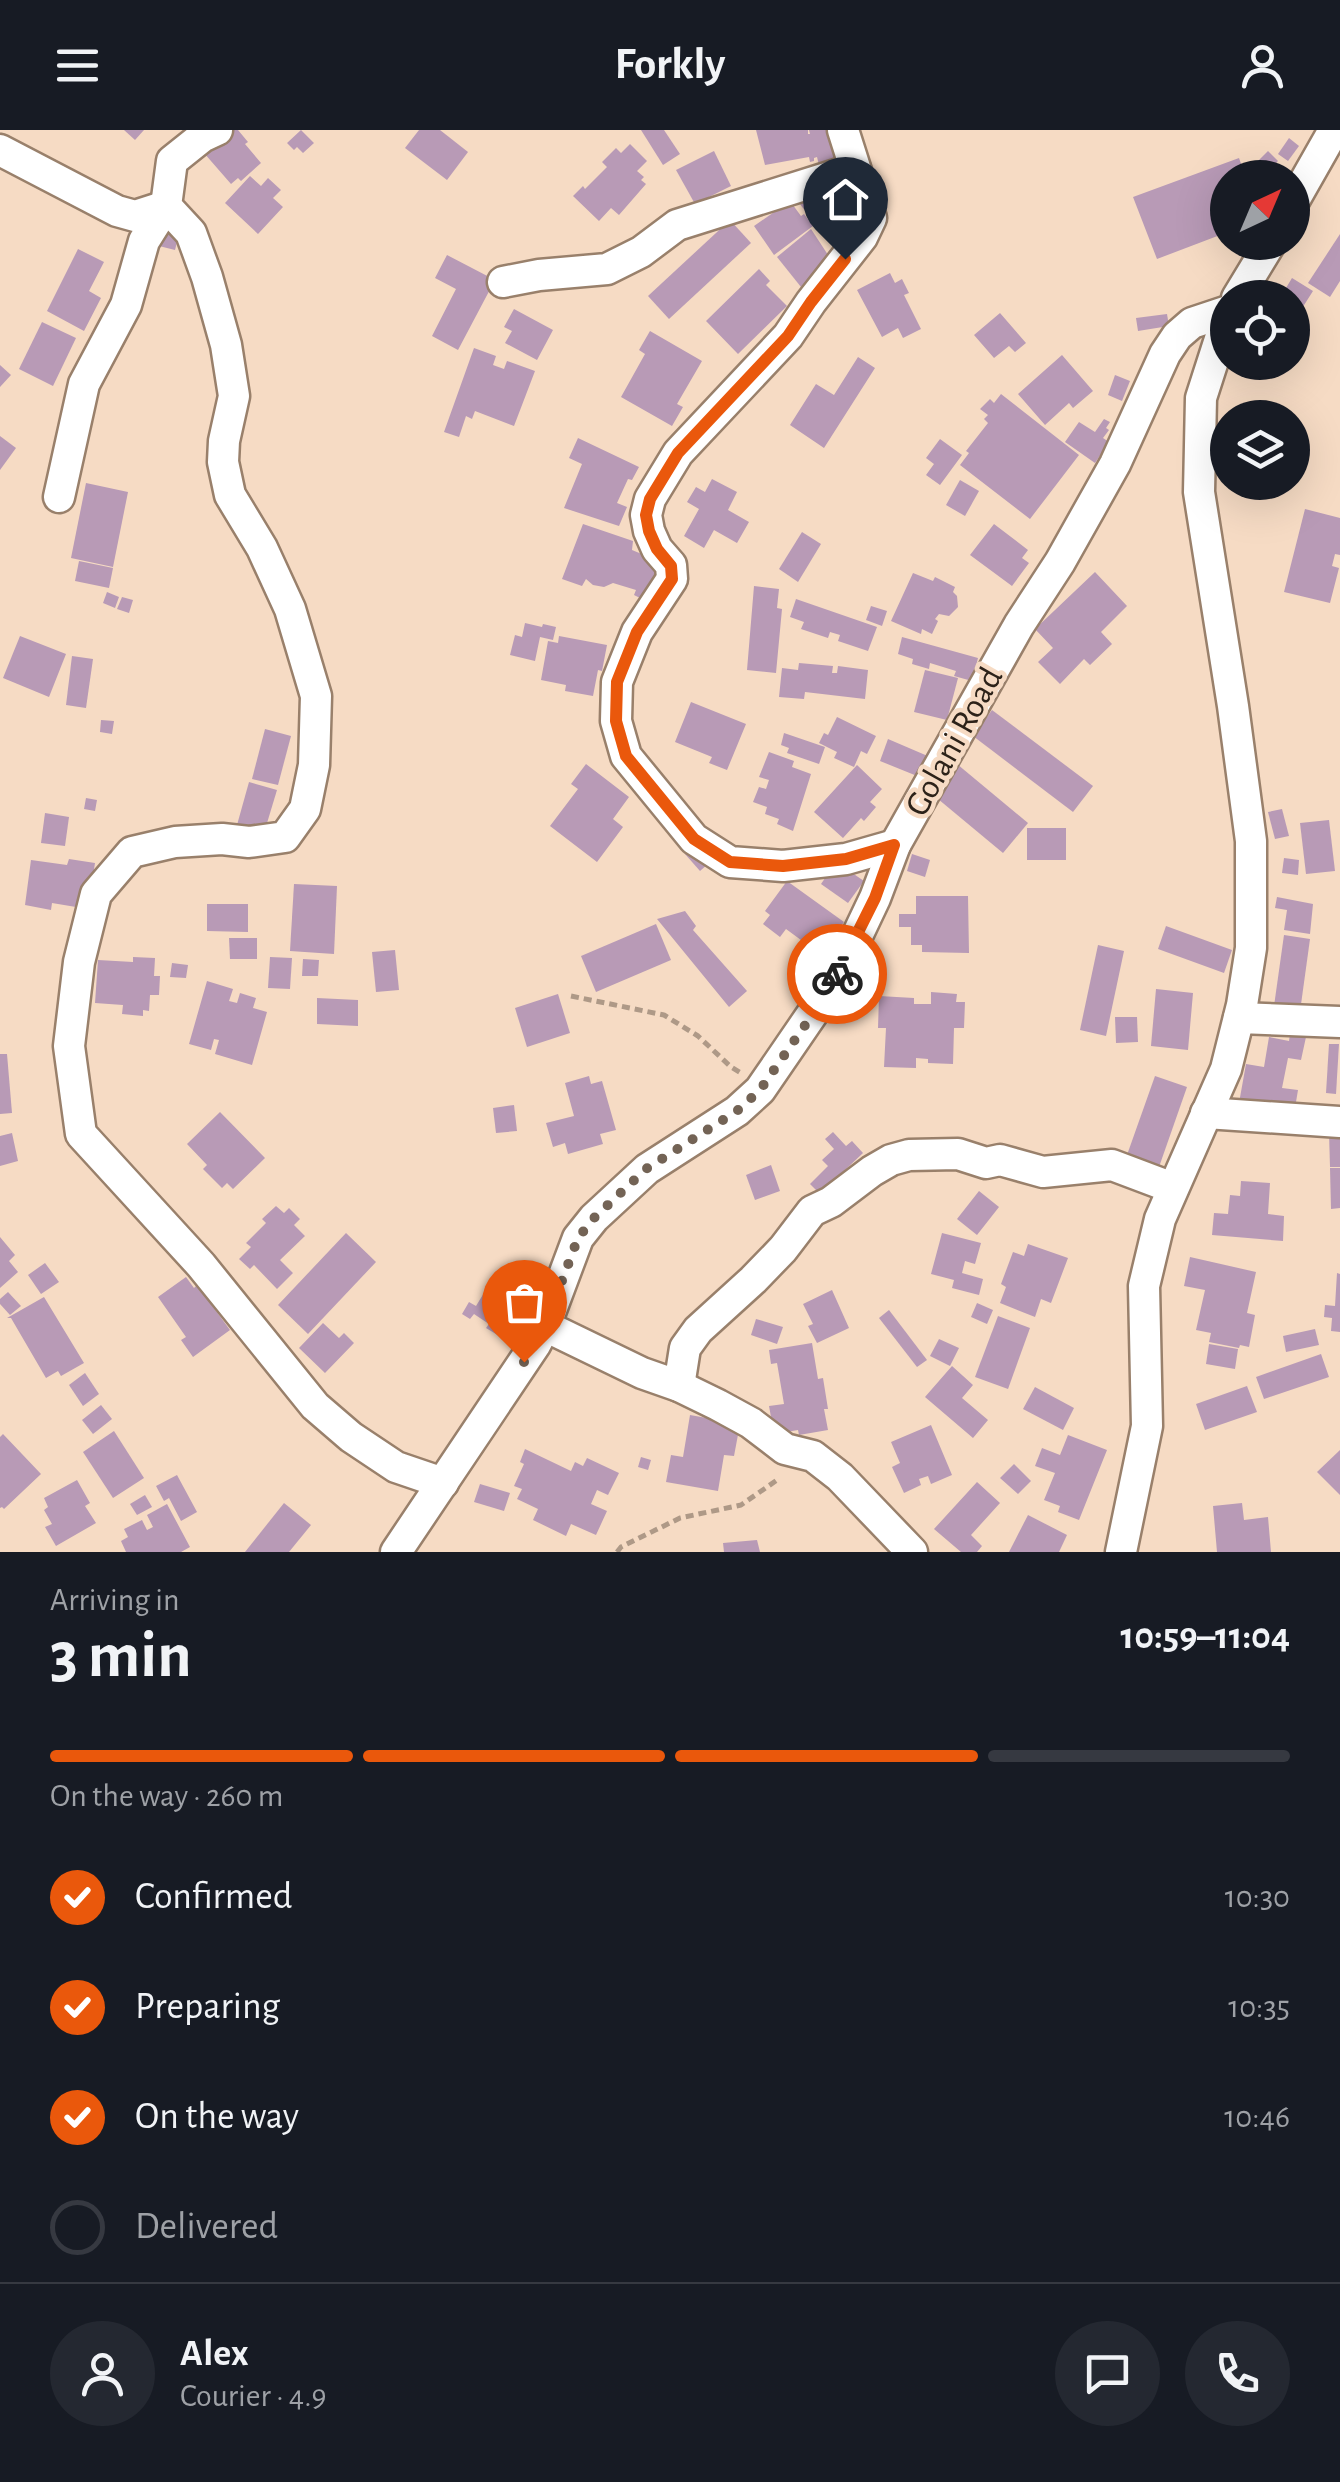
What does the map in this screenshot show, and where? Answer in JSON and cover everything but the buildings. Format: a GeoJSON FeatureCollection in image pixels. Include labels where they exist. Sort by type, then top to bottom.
{"type":"FeatureCollection","features":[{"type":"Feature","properties":{"kind":"street"},"geometry":{"type":"LineString","coordinates":[[59,496],[84,384],[126,305],[144,240],[166,206],[172,161],[202,136],[217,130]]}},
{"type":"Feature","properties":{"kind":"street"},"geometry":{"type":"LineString","coordinates":[[843,130],[871,218],[862,237],[788,336],[678,453],[650,499],[646,515],[649,531],[671,566],[672,579],[637,632],[617,682],[616,721],[626,756],[694,839],[730,862],[783,866],[846,859],[894,845]]}},
{"type":"Feature","properties":{"kind":"street"},"geometry":{"type":"LineString","coordinates":[[1310,172],[1334,130]]}},
{"type":"Feature","properties":{"kind":"street"},"geometry":{"type":"LineString","coordinates":[[0,150],[117,211],[135,216],[166,206]]}},
{"type":"Feature","properties":{"kind":"street"},"geometry":{"type":"LineString","coordinates":[[503,282],[608,268],[641,252],[677,226],[855,168]]}},
{"type":"Feature","properties":{"kind":"street"},"geometry":{"type":"LineString","coordinates":[[166,206],[192,233],[221,328],[234,396],[224,441],[230,495],[262,548],[290,609],[316,696],[314,765],[305,809],[285,837],[249,842],[175,842],[132,852],[96,894],[78,962],[69,1046],[81,1134],[202,1265],[314,1406],[396,1467],[443,1483]]}},
{"type":"Feature","properties":{"kind":"street","name":"Golani Road"},"geometry":{"type":"LineString","coordinates":[[396,1552],[514,1380],[545,1326],[578,1238],[646,1169],[737,1111],[764,1086],[822,1001],[875,898],[894,845],[1115,464],[1165,354],[1177,336],[1192,324],[1210,318]]}},
{"type":"Feature","properties":{"kind":"street","name":"Golani Road"},"geometry":{"type":"LineString","coordinates":[[1121,1552],[1147,1426],[1144,1286],[1160,1219],[1226,1069],[1251,948],[1251,841],[1199,492],[1201,398],[1210,369]]}},
{"type":"Feature","properties":{"kind":"street"},"geometry":{"type":"LineString","coordinates":[[1239,1018],[1340,1022]]}},
{"type":"Feature","properties":{"kind":"street"},"geometry":{"type":"LineString","coordinates":[[1206,1113],[1340,1122]]}},
{"type":"Feature","properties":{"kind":"street"},"geometry":{"type":"LineString","coordinates":[[679,1386],[685,1348],[698,1330],[783,1249],[812,1212],[891,1160],[909,1155],[958,1154],[1043,1172],[1112,1165],[1173,1188]]}},
{"type":"Feature","properties":{"kind":"street"},"geometry":{"type":"LineString","coordinates":[[545,1326],[642,1373],[679,1386],[751,1423],[785,1449],[813,1456],[840,1477],[912,1552]]}},
{"type":"Feature","properties":{"kind":"path"},"geometry":{"type":"LineString","coordinates":[[571,996],[664,1016],[698,1036],[731,1067],[764,1086]]}},
{"type":"Feature","properties":{"kind":"path"},"geometry":{"type":"LineString","coordinates":[[616,1552],[680,1518],[740,1505],[813,1456]]}},
{"type":"Feature","properties":{"kind":"way so far"},"geometry":{"type":"LineString","coordinates":[[524,1362],[545,1326],[578,1238],[594,1218],[646,1169],[737,1111],[760,1090],[837,974]]}},
{"type":"Feature","properties":{"kind":"route"},"geometry":{"type":"LineString","coordinates":[[837,974],[875,898],[894,845],[846,859],[783,866],[730,862],[694,839],[626,756],[616,721],[617,682],[637,632],[672,579],[671,566],[649,531],[646,515],[650,499],[678,453],[788,336],[845,259]]}}]}
